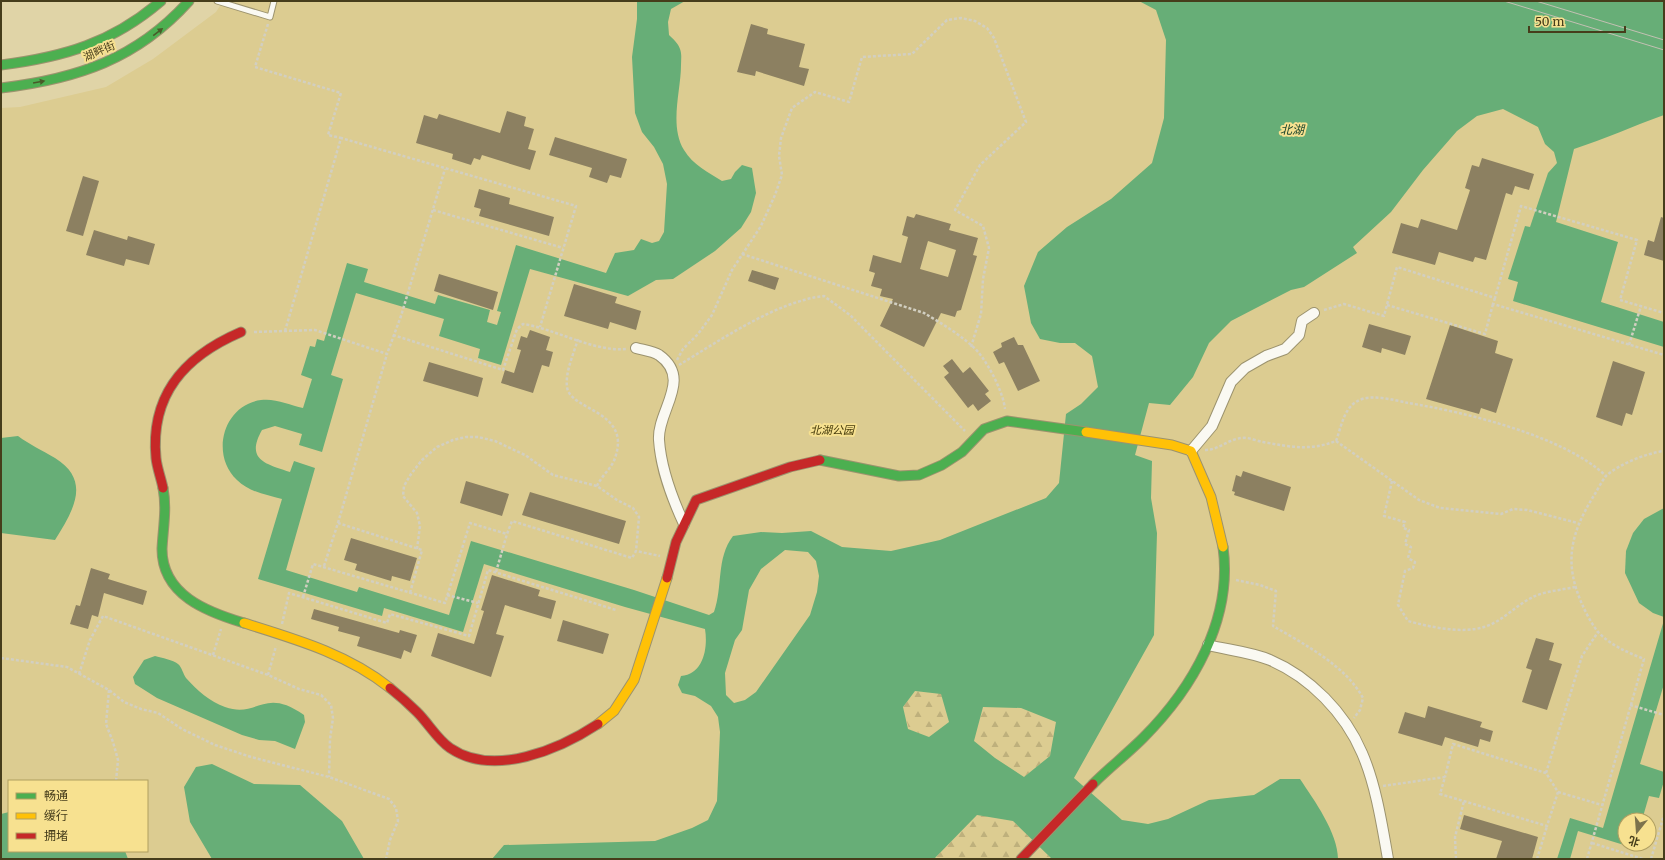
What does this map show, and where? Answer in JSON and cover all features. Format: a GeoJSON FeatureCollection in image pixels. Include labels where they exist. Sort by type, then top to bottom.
{"type":"FeatureCollection","features":[{"type":"Feature","properties":{"kind":"street","name":"湖畔街"},"geometry":{"type":"LineString","coordinates":[[1,66],[38,62],[84,49],[116,34],[148,13],[161,1]]}},
{"type":"Feature","properties":{"kind":"street","name":"湖畔街"},"geometry":{"type":"LineString","coordinates":[[1,88],[66,77],[112,61],[150,38],[177,17],[189,1]]}},
{"type":"Feature","properties":{"kind":"street"},"geometry":{"type":"LineString","coordinates":[[1191,451],[1212,426],[1231,382],[1245,368],[1266,356],[1285,349],[1299,335],[1302,321],[1314,313]]}},
{"type":"Feature","properties":{"kind":"street"},"geometry":{"type":"LineString","coordinates":[[241,332],[223,339],[198,354],[177,374],[165,396],[155,442],[156,461],[165,499],[166,515],[161,551],[165,570],[179,591],[201,609],[344,658],[379,679],[418,714],[444,744],[458,753],[485,759],[513,760],[549,751],[583,733],[613,712],[630,689],[644,651],[676,541],[696,500],[790,467],[820,460],[899,476],[919,475],[942,465],[962,452],[984,429],[1007,421],[1172,446],[1191,451],[1202,470],[1215,508],[1223,554],[1224,580],[1208,645],[1191,680],[1167,711],[1135,747],[1106,771],[1022,858]]}},
{"type":"Feature","properties":{"kind":"street"},"geometry":{"type":"LineString","coordinates":[[636,348],[659,355],[672,369],[675,382],[658,438],[663,465],[672,498],[684,524]]}},
{"type":"Feature","properties":{"kind":"street"},"geometry":{"type":"LineString","coordinates":[[1208,645],[1269,660],[1307,681],[1338,712],[1362,752],[1373,788],[1388,859]]}},
{"type":"Feature","properties":{"kind":"lane"},"geometry":{"type":"LineString","coordinates":[[217,1],[270,16],[274,1]]}},
{"type":"Feature","properties":{"kind":"path"},"geometry":{"type":"LineString","coordinates":[[270,16],[256,67],[342,93],[328,135],[576,206],[540,327]]}},
{"type":"Feature","properties":{"kind":"path"},"geometry":{"type":"LineString","coordinates":[[672,369],[683,349],[698,334],[712,315],[732,270],[761,226],[782,175],[779,156],[781,138],[792,108],[815,92],[849,102],[862,57],[912,54],[947,20],[961,18],[975,21],[986,28],[994,38],[1026,122],[980,165],[955,210],[983,226],[989,248],[983,279],[981,314],[971,347]]}},
{"type":"Feature","properties":{"kind":"path"},"geometry":{"type":"LineString","coordinates":[[285,331],[341,138]]}},
{"type":"Feature","properties":{"kind":"path"},"geometry":{"type":"LineString","coordinates":[[324,566],[387,354],[401,316],[445,169]]}},
{"type":"Feature","properties":{"kind":"path"},"geometry":{"type":"LineString","coordinates":[[1386,305],[1485,334],[1521,206],[1637,240],[1620,300],[1664,313]]}},
{"type":"Feature","properties":{"kind":"path"},"geometry":{"type":"LineString","coordinates":[[433,210],[563,248]]}},
{"type":"Feature","properties":{"kind":"path"},"geometry":{"type":"LineString","coordinates":[[742,254],[840,285],[924,314],[946,326],[979,353],[1003,395],[1007,421]]}},
{"type":"Feature","properties":{"kind":"path"},"geometry":{"type":"LineString","coordinates":[[1314,313],[1344,304],[1384,316],[1397,267],[1495,298]]}},
{"type":"Feature","properties":{"kind":"path"},"geometry":{"type":"LineString","coordinates":[[672,369],[742,327],[792,304],[814,297],[824,296],[850,315],[973,440]]}},
{"type":"Feature","properties":{"kind":"path"},"geometry":{"type":"LineString","coordinates":[[1493,304],[1664,355]]}},
{"type":"Feature","properties":{"kind":"path"},"geometry":{"type":"LineString","coordinates":[[1629,345],[1640,306]]}},
{"type":"Feature","properties":{"kind":"path"},"geometry":{"type":"LineString","coordinates":[[393,336],[503,370],[517,329],[523,324],[540,327],[611,350],[636,348]]}},
{"type":"Feature","properties":{"kind":"path"},"geometry":{"type":"LineString","coordinates":[[241,332],[315,330],[387,354]]}},
{"type":"Feature","properties":{"kind":"path"},"geometry":{"type":"LineString","coordinates":[[578,339],[566,388],[574,399],[607,419],[615,429],[617,445],[616,457],[597,486]]}},
{"type":"Feature","properties":{"kind":"path"},"geometry":{"type":"LineString","coordinates":[[1336,441],[1344,415],[1352,404],[1363,399],[1387,399],[1460,413],[1530,435],[1570,452],[1596,467],[1606,476]]}},
{"type":"Feature","properties":{"kind":"path"},"geometry":{"type":"LineString","coordinates":[[417,548],[420,526],[416,513],[403,496],[404,486],[422,460],[437,447],[453,440],[478,437],[495,441],[525,455],[553,475],[597,486],[617,500],[633,508],[639,517],[636,551],[632,558],[512,521],[496,572]]}},
{"type":"Feature","properties":{"kind":"path"},"geometry":{"type":"LineString","coordinates":[[1191,451],[1214,450],[1229,442],[1243,438],[1296,448],[1324,446],[1336,441]]}},
{"type":"Feature","properties":{"kind":"path"},"geometry":{"type":"LineString","coordinates":[[1336,441],[1419,500],[1440,508],[1501,514],[1512,509],[1527,510],[1578,523]]}},
{"type":"Feature","properties":{"kind":"path"},"geometry":{"type":"LineString","coordinates":[[1587,859],[1644,659],[1618,648],[1598,632],[1586,612],[1575,587],[1571,567],[1578,523],[1606,476],[1628,462],[1648,453],[1664,451]]}},
{"type":"Feature","properties":{"kind":"path"},"geometry":{"type":"LineString","coordinates":[[1392,481],[1384,516],[1405,522],[1403,528],[1409,530],[1405,544],[1411,547],[1408,558],[1415,562],[1413,568],[1404,570],[1398,605],[1408,620],[1444,629],[1483,627],[1501,619],[1515,607],[1534,596],[1575,587]]}},
{"type":"Feature","properties":{"kind":"path"},"geometry":{"type":"LineString","coordinates":[[338,523],[422,550],[410,593]]}},
{"type":"Feature","properties":{"kind":"path"},"geometry":{"type":"LineString","coordinates":[[303,597],[313,564],[445,603],[470,523],[507,534]]}},
{"type":"Feature","properties":{"kind":"path"},"geometry":{"type":"LineString","coordinates":[[636,551],[672,558]]}},
{"type":"Feature","properties":{"kind":"path"},"geometry":{"type":"LineString","coordinates":[[268,675],[289,593],[387,623],[390,614],[469,636],[488,570],[616,610]]}},
{"type":"Feature","properties":{"kind":"path"},"geometry":{"type":"LineString","coordinates":[[1224,580],[1240,580],[1276,591],[1273,626],[1317,652],[1357,688],[1363,698],[1360,710],[1348,728]]}},
{"type":"Feature","properties":{"kind":"path"},"geometry":{"type":"LineString","coordinates":[[447,595],[478,604]]}},
{"type":"Feature","properties":{"kind":"path"},"geometry":{"type":"LineString","coordinates":[[79,674],[90,640],[103,616],[268,675],[299,689],[321,695],[331,705],[333,718],[330,739],[329,777]]}},
{"type":"Feature","properties":{"kind":"path"},"geometry":{"type":"LineString","coordinates":[[213,655],[225,617]]}},
{"type":"Feature","properties":{"kind":"path"},"geometry":{"type":"LineString","coordinates":[[1546,773],[1582,656],[1598,632]]}},
{"type":"Feature","properties":{"kind":"path"},"geometry":{"type":"LineString","coordinates":[[1,658],[67,667],[109,690],[124,702],[141,709],[158,713],[182,729],[215,744],[251,757],[329,777],[389,799],[396,808],[398,821],[390,840],[386,859]]}},
{"type":"Feature","properties":{"kind":"path"},"geometry":{"type":"LineString","coordinates":[[109,690],[106,724],[114,742],[118,760],[116,780]]}},
{"type":"Feature","properties":{"kind":"path"},"geometry":{"type":"LineString","coordinates":[[1630,705],[1663,715]]}},
{"type":"Feature","properties":{"kind":"path"},"geometry":{"type":"LineString","coordinates":[[1547,826],[1440,794],[1454,744],[1546,773],[1558,792],[1602,805]]}},
{"type":"Feature","properties":{"kind":"path"},"geometry":{"type":"LineString","coordinates":[[1373,788],[1445,777]]}},
{"type":"Feature","properties":{"kind":"path"},"geometry":{"type":"LineString","coordinates":[[1538,859],[1558,792]]}},
{"type":"Feature","properties":{"kind":"path"},"geometry":{"type":"LineString","coordinates":[[1456,859],[1455,837],[1464,802]]}},
{"type":"Feature","properties":{"kind":"path"},"geometry":{"type":"LineString","coordinates":[[1651,859],[1664,815]]}},
{"type":"Feature","properties":{"kind":"path"},"geometry":{"type":"LineString","coordinates":[[1592,843],[1643,859]]}},
{"type":"Feature","properties":{"kind":"green space","name":"北湖公园"},"geometry":{"type":"Polygon","coordinates":[[[223,1],[1664,1],[1664,859],[1,859],[1,108],[20,107],[106,87],[153,59],[216,12],[223,1]]]}},
{"type":"Feature","properties":{"kind":"green space"},"geometry":{"type":"Polygon","coordinates":[[[915,691],[941,693],[949,722],[929,737],[909,729],[903,707],[915,691]]]}},
{"type":"Feature","properties":{"kind":"green space"},"geometry":{"type":"Polygon","coordinates":[[[983,707],[1021,708],[1056,722],[1050,756],[1024,777],[995,758],[974,741],[983,707]]]}},
{"type":"Feature","properties":{"kind":"green space"},"geometry":{"type":"Polygon","coordinates":[[[977,815],[1013,821],[1052,859],[934,859],[977,815]]]}},
{"type":"Feature","properties":{"kind":"water","name":"北湖"},"geometry":{"type":"Polygon","coordinates":[[[637,1],[685,1],[671,9],[668,22],[669,35],[678,45],[681,53],[681,75],[676,119],[677,130],[684,150],[692,160],[701,168],[722,181],[731,179],[742,165],[752,168],[756,193],[751,212],[741,228],[715,251],[673,279],[656,280],[628,296],[530,269],[501,365],[478,358],[480,349],[439,336],[444,319],[356,293],[331,375],[343,379],[322,452],[299,445],[302,434],[275,426],[262,430],[257,440],[257,454],[266,463],[290,472],[294,461],[315,468],[286,570],[357,592],[359,587],[449,615],[471,541],[634,590],[709,615],[714,612],[717,602],[724,554],[733,536],[761,532],[782,533],[811,531],[842,547],[891,551],[940,540],[1046,498],[1059,483],[1066,414],[1081,404],[1098,387],[1092,356],[1075,343],[1060,343],[1040,339],[1031,323],[1024,286],[1038,252],[1067,227],[1111,199],[1152,163],[1164,118],[1166,40],[1156,10],[1139,1],[1664,1],[1664,115],[1574,149],[1556,222],[1618,242],[1601,302],[1664,322],[1664,347],[1513,301],[1518,282],[1508,279],[1525,226],[1530,227],[1548,173],[1557,163],[1554,152],[1545,144],[1538,127],[1503,109],[1477,116],[1457,131],[1423,170],[1391,212],[1353,247],[1357,253],[1304,287],[1291,290],[1231,321],[1209,343],[1193,377],[1170,405],[1149,403],[1135,455],[1152,461],[1151,498],[1157,533],[1154,635],[1074,778],[1122,820],[1148,824],[1168,819],[1209,800],[1254,795],[1280,779],[1300,779],[1330,828],[1337,849],[1338,859],[1052,859],[1013,821],[977,815],[934,859],[492,859],[504,845],[655,841],[692,828],[708,820],[717,801],[720,732],[718,717],[711,706],[695,696],[682,693],[678,685],[681,676],[689,674],[695,670],[703,658],[706,644],[705,629],[625,607],[484,564],[463,632],[384,608],[382,616],[258,579],[282,499],[253,490],[237,480],[229,470],[224,458],[223,445],[225,432],[237,411],[248,404],[261,400],[272,400],[303,408],[312,379],[301,375],[310,346],[315,347],[317,339],[324,341],[347,263],[368,269],[364,282],[435,304],[438,295],[490,310],[487,322],[497,325],[501,312],[497,311],[516,245],[606,273],[615,253],[634,250],[641,239],[652,243],[659,241],[664,232],[667,184],[663,164],[654,147],[642,132],[635,113],[632,57],[637,19],[637,1]],[[785,550],[761,569],[749,590],[742,630],[735,640],[725,673],[726,695],[734,703],[745,700],[756,692],[810,615],[817,592],[819,576],[816,561],[808,552],[785,550]],[[915,691],[903,707],[908,729],[929,737],[949,722],[941,694],[915,691]],[[983,707],[974,741],[995,758],[1024,777],[1050,756],[1056,722],[1021,708],[983,707]]]}},
{"type":"Feature","properties":{"kind":"water"},"geometry":{"type":"Polygon","coordinates":[[[18,436],[55,458],[66,467],[73,476],[76,486],[76,497],[68,518],[55,540],[1,533],[1,438],[18,436]]]}},
{"type":"Feature","properties":{"kind":"water"},"geometry":{"type":"Polygon","coordinates":[[[1664,508],[1664,617],[1653,613],[1639,603],[1625,573],[1626,551],[1633,533],[1644,519],[1664,508]]]}},
{"type":"Feature","properties":{"kind":"water"},"geometry":{"type":"Polygon","coordinates":[[[1664,620],[1664,684],[1640,764],[1664,772],[1664,781],[1659,798],[1649,796],[1644,812],[1617,812],[1617,843],[1578,831],[1570,859],[1557,859],[1570,818],[1603,828],[1664,620]]]}},
{"type":"Feature","properties":{"kind":"water"},"geometry":{"type":"Polygon","coordinates":[[[155,656],[178,664],[186,678],[195,687],[219,705],[236,710],[270,703],[279,703],[304,715],[305,722],[295,749],[275,741],[259,740],[242,735],[157,698],[135,684],[133,677],[144,660],[155,656]]]}},
{"type":"Feature","properties":{"kind":"water"},"geometry":{"type":"Polygon","coordinates":[[[212,764],[254,784],[300,785],[342,821],[364,859],[212,859],[190,822],[184,787],[196,767],[212,764]]]}},
{"type":"Feature","properties":{"kind":"water"},"geometry":{"type":"Polygon","coordinates":[[[8,812],[8,852],[125,852],[128,859],[1,859],[1,814],[8,812]]]}},
{"type":"Feature","properties":{"kind":"building"},"geometry":{"type":"Polygon","coordinates":[[[751,24],[768,29],[767,34],[805,44],[799,67],[809,69],[804,86],[756,71],[755,76],[737,72],[751,24]]]}},
{"type":"Feature","properties":{"kind":"building"},"geometry":{"type":"Polygon","coordinates":[[[507,111],[526,117],[524,126],[534,129],[528,149],[536,151],[530,170],[482,155],[480,160],[474,158],[471,165],[452,159],[453,154],[416,143],[424,115],[437,119],[439,114],[500,133],[507,111]]]}},
{"type":"Feature","properties":{"kind":"building"},"geometry":{"type":"Polygon","coordinates":[[[555,137],[627,159],[621,178],[610,175],[607,183],[589,177],[592,168],[549,155],[555,137]]]}},
{"type":"Feature","properties":{"kind":"building"},"geometry":{"type":"Polygon","coordinates":[[[1482,158],[1534,174],[1529,190],[1515,186],[1512,195],[1506,193],[1486,260],[1475,257],[1473,262],[1439,252],[1435,265],[1392,253],[1401,223],[1418,228],[1421,219],[1457,230],[1470,190],[1465,188],[1472,165],[1479,167],[1482,158]]]}},
{"type":"Feature","properties":{"kind":"building"},"geometry":{"type":"Polygon","coordinates":[[[83,176],[99,181],[83,236],[66,231],[83,176]]]}},
{"type":"Feature","properties":{"kind":"building"},"geometry":{"type":"Polygon","coordinates":[[[479,189],[510,198],[509,204],[554,217],[549,236],[479,216],[481,209],[474,207],[479,189]]]}},
{"type":"Feature","properties":{"kind":"building"},"geometry":{"type":"Polygon","coordinates":[[[916,214],[951,224],[949,230],[978,238],[973,255],[977,256],[961,310],[957,311],[955,317],[941,313],[924,347],[880,326],[893,299],[880,296],[882,289],[871,286],[875,273],[869,271],[873,255],[901,263],[908,237],[902,235],[907,216],[914,218],[916,214]],[[928,241],[920,269],[948,277],[956,250],[928,241]]]}},
{"type":"Feature","properties":{"kind":"building"},"geometry":{"type":"Polygon","coordinates":[[[1661,217],[1664,218],[1664,261],[1644,255],[1648,240],[1654,242],[1661,217]]]}},
{"type":"Feature","properties":{"kind":"building"},"geometry":{"type":"Polygon","coordinates":[[[94,230],[127,240],[128,236],[155,244],[149,265],[126,259],[124,266],[86,255],[94,230]]]}},
{"type":"Feature","properties":{"kind":"building"},"geometry":{"type":"Polygon","coordinates":[[[752,270],[779,278],[775,290],[748,281],[752,270]]]}},
{"type":"Feature","properties":{"kind":"building"},"geometry":{"type":"Polygon","coordinates":[[[439,274],[498,292],[493,310],[434,291],[439,274]]]}},
{"type":"Feature","properties":{"kind":"building"},"geometry":{"type":"Polygon","coordinates":[[[574,284],[617,297],[615,303],[641,311],[636,330],[610,322],[608,329],[564,316],[574,284]]]}},
{"type":"Feature","properties":{"kind":"building"},"geometry":{"type":"Polygon","coordinates":[[[1369,324],[1411,336],[1405,355],[1382,348],[1381,353],[1362,347],[1369,324]]]}},
{"type":"Feature","properties":{"kind":"building"},"geometry":{"type":"Polygon","coordinates":[[[1450,325],[1498,341],[1495,353],[1513,359],[1496,413],[1481,408],[1479,414],[1426,399],[1450,325]]]}},
{"type":"Feature","properties":{"kind":"building"},"geometry":{"type":"Polygon","coordinates":[[[530,330],[550,337],[546,350],[553,352],[549,367],[542,365],[533,393],[501,383],[505,370],[514,373],[521,350],[517,349],[521,336],[527,338],[530,330]]]}},
{"type":"Feature","properties":{"kind":"building"},"geometry":{"type":"Polygon","coordinates":[[[1014,337],[1018,345],[1023,345],[1040,381],[1018,391],[1004,362],[999,364],[993,352],[1002,347],[1001,343],[1014,337]]]}},
{"type":"Feature","properties":{"kind":"building"},"geometry":{"type":"Polygon","coordinates":[[[952,359],[963,373],[970,367],[989,391],[985,394],[991,401],[978,411],[973,404],[968,408],[944,377],[949,373],[943,366],[952,359]]]}},
{"type":"Feature","properties":{"kind":"building"},"geometry":{"type":"Polygon","coordinates":[[[1613,361],[1645,372],[1632,415],[1626,413],[1622,426],[1596,417],[1613,361]]]}},
{"type":"Feature","properties":{"kind":"building"},"geometry":{"type":"Polygon","coordinates":[[[429,362],[483,378],[478,397],[423,381],[429,362]]]}},
{"type":"Feature","properties":{"kind":"building"},"geometry":{"type":"Polygon","coordinates":[[[1243,471],[1291,487],[1284,511],[1234,495],[1235,492],[1232,491],[1236,475],[1241,477],[1243,471]]]}},
{"type":"Feature","properties":{"kind":"building"},"geometry":{"type":"Polygon","coordinates":[[[466,481],[509,494],[502,516],[460,503],[466,481]]]}},
{"type":"Feature","properties":{"kind":"building"},"geometry":{"type":"Polygon","coordinates":[[[530,492],[626,521],[619,544],[522,515],[530,492]]]}},
{"type":"Feature","properties":{"kind":"building"},"geometry":{"type":"Polygon","coordinates":[[[351,538],[417,558],[410,581],[392,576],[391,581],[355,570],[357,564],[344,560],[351,538]]]}},
{"type":"Feature","properties":{"kind":"building"},"geometry":{"type":"Polygon","coordinates":[[[91,568],[110,574],[108,579],[147,591],[143,605],[104,593],[98,617],[92,615],[88,629],[70,624],[76,605],[80,606],[91,568]]]}},
{"type":"Feature","properties":{"kind":"building"},"geometry":{"type":"Polygon","coordinates":[[[492,575],[540,590],[538,596],[556,601],[551,619],[505,605],[496,634],[504,636],[491,677],[431,656],[438,633],[474,644],[484,611],[481,610],[492,575]]]}},
{"type":"Feature","properties":{"kind":"building"},"geometry":{"type":"Polygon","coordinates":[[[314,609],[399,633],[400,630],[417,635],[411,653],[404,650],[401,659],[357,646],[360,637],[338,631],[339,627],[311,619],[314,609]]]}},
{"type":"Feature","properties":{"kind":"building"},"geometry":{"type":"Polygon","coordinates":[[[563,620],[609,634],[603,654],[557,641],[563,620]]]}},
{"type":"Feature","properties":{"kind":"building"},"geometry":{"type":"Polygon","coordinates":[[[1536,638],[1554,643],[1549,660],[1562,664],[1547,710],[1522,702],[1532,670],[1526,668],[1536,638]]]}},
{"type":"Feature","properties":{"kind":"building"},"geometry":{"type":"Polygon","coordinates":[[[1428,706],[1482,722],[1480,727],[1493,731],[1490,742],[1480,739],[1478,747],[1445,737],[1442,746],[1398,733],[1405,712],[1425,718],[1428,706]]]}},
{"type":"Feature","properties":{"kind":"building"},"geometry":{"type":"Polygon","coordinates":[[[1464,815],[1538,837],[1532,859],[1496,859],[1502,841],[1460,829],[1464,815]]]}},
{"type":"Feature","properties":{"kind":"tram line"},"geometry":{"type":"LineString","coordinates":[[1504,1],[1664,50]]}},
{"type":"Feature","properties":{"kind":"tram line"},"geometry":{"type":"LineString","coordinates":[[1536,1],[1664,40]]}},
{"type":"Feature","properties":{"kind":"traffic: fast"},"geometry":{"type":"LineString","coordinates":[[1,65],[46,58],[86,46],[124,28],[161,1]]}},
{"type":"Feature","properties":{"kind":"traffic: fast"},"geometry":{"type":"LineString","coordinates":[[1,88],[55,79],[104,63],[127,52],[148,38],[169,21],[189,1]]}},
{"type":"Feature","properties":{"kind":"traffic: fast"},"geometry":{"type":"LineString","coordinates":[[820,460],[899,476],[919,475],[942,465],[962,452],[984,429],[1007,421],[1086,432]]}},
{"type":"Feature","properties":{"kind":"traffic: fast"},"geometry":{"type":"LineString","coordinates":[[163,488],[165,511],[162,549],[164,565],[170,578],[178,590],[202,607],[230,619],[244,623]]}},
{"type":"Feature","properties":{"kind":"traffic: fast"},"geometry":{"type":"LineString","coordinates":[[1093,784],[1137,744],[1161,719],[1178,698],[1205,652],[1215,627],[1222,601],[1224,574],[1223,547]]}},
{"type":"Feature","properties":{"kind":"traffic: slow"},"geometry":{"type":"LineString","coordinates":[[1086,432],[1172,445],[1191,451],[1211,497],[1223,547]]}},
{"type":"Feature","properties":{"kind":"traffic: slow"},"geometry":{"type":"LineString","coordinates":[[598,724],[614,711],[634,680],[667,578]]}},
{"type":"Feature","properties":{"kind":"traffic: slow"},"geometry":{"type":"LineString","coordinates":[[244,623],[302,642],[339,657],[374,676],[390,688]]}},
{"type":"Feature","properties":{"kind":"traffic: jam"},"geometry":{"type":"LineString","coordinates":[[163,488],[156,458],[156,435],[159,415],[165,396],[175,380],[203,353],[241,332]]}},
{"type":"Feature","properties":{"kind":"traffic: jam"},"geometry":{"type":"LineString","coordinates":[[667,578],[676,542],[696,500],[790,467],[820,460]]}},
{"type":"Feature","properties":{"kind":"traffic: jam"},"geometry":{"type":"LineString","coordinates":[[390,688],[417,712],[441,740],[450,748],[467,757],[486,760],[506,760],[526,757],[565,743],[598,724]]}},
{"type":"Feature","properties":{"kind":"traffic: jam"},"geometry":{"type":"LineString","coordinates":[[1021,859],[1093,784]]}}]}
